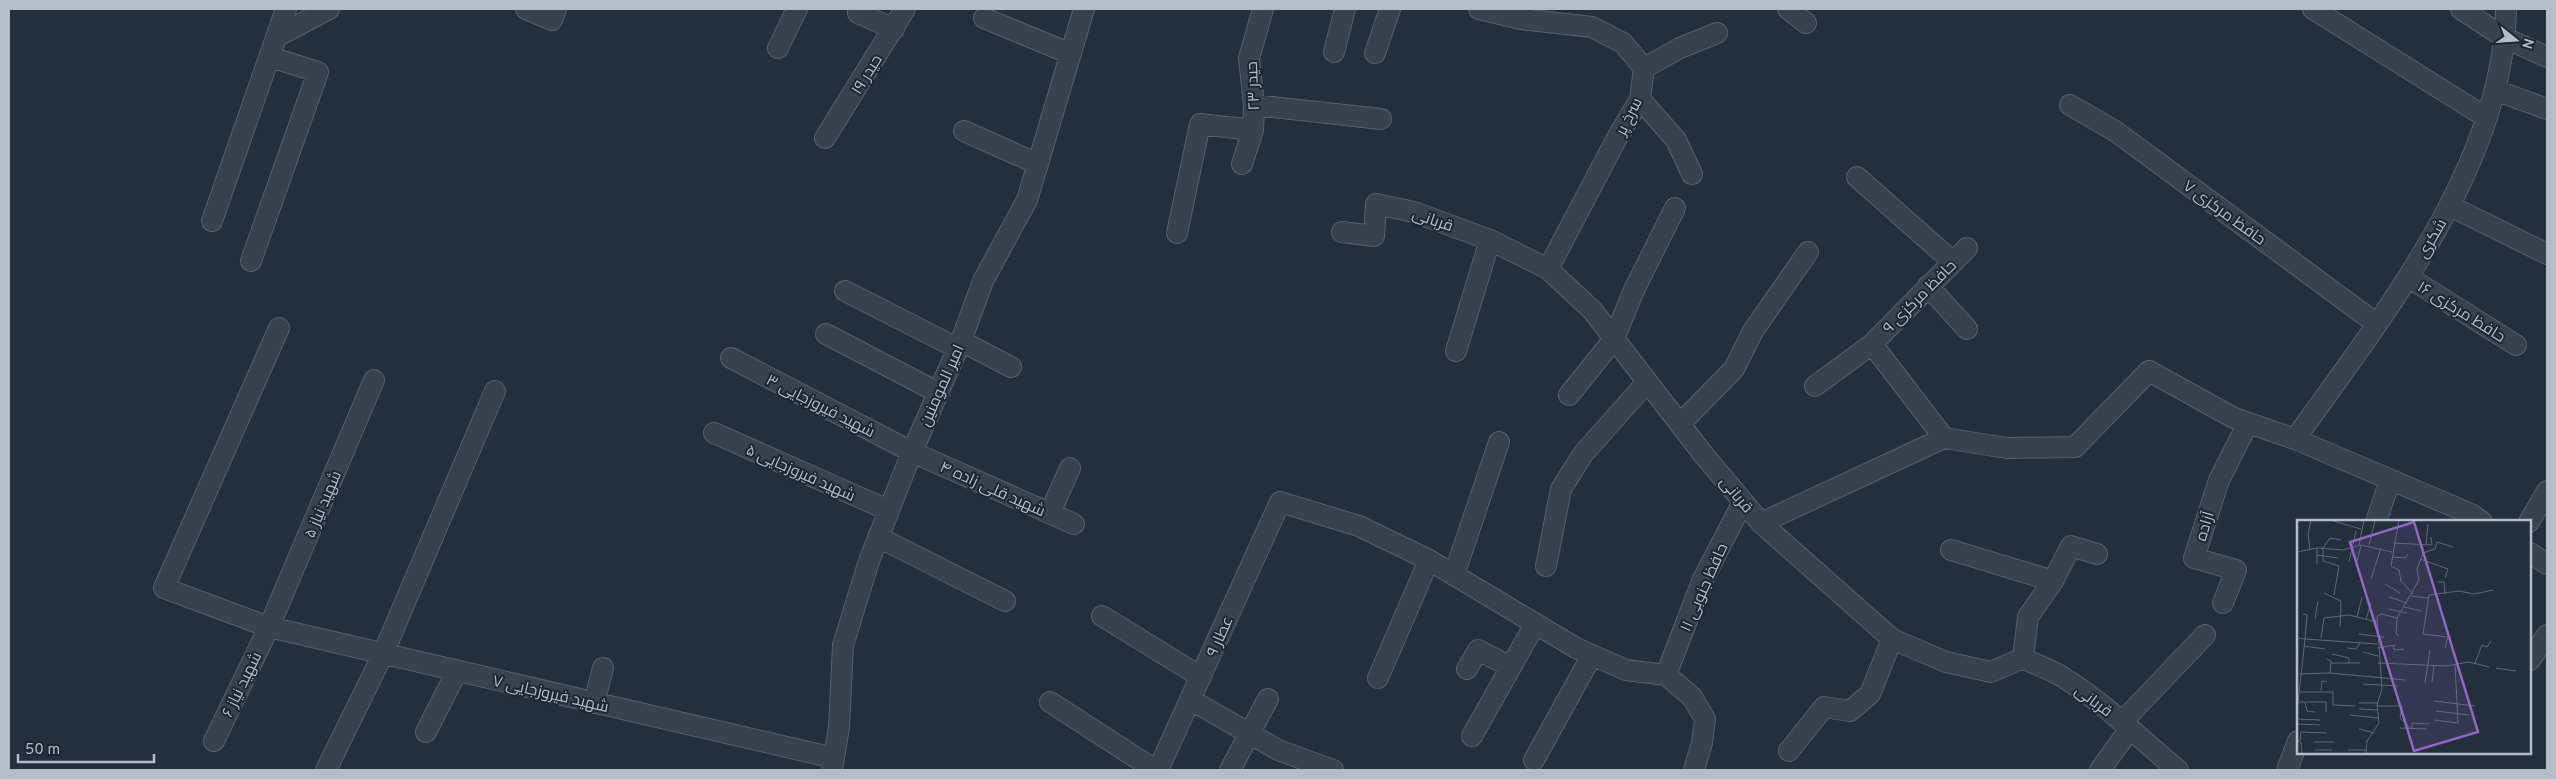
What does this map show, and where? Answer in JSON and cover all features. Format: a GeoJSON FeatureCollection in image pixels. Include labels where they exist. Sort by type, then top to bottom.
{"type":"FeatureCollection","features":[{"type":"Feature","properties":{"kind":"street"},"geometry":{"type":"LineString","coordinates":[[212,221],[286,9]]}},
{"type":"Feature","properties":{"kind":"street"},"geometry":{"type":"LineString","coordinates":[[278,36],[329,9]]}},
{"type":"Feature","properties":{"kind":"street"},"geometry":{"type":"LineString","coordinates":[[526,9],[552,20],[556,9]]}},
{"type":"Feature","properties":{"kind":"street"},"geometry":{"type":"LineString","coordinates":[[778,48],[797,9]]}},
{"type":"Feature","properties":{"kind":"street","name":"حیدر ۱۹"},"geometry":{"type":"LineString","coordinates":[[826,138],[905,9]]}},
{"type":"Feature","properties":{"kind":"street","name":"امیر المومنین"},"geometry":{"type":"LineString","coordinates":[[833,764],[838,726],[843,645],[878,536],[937,392],[959,345],[983,281],[1027,200],[1084,9]]}},
{"type":"Feature","properties":{"kind":"street","name":"حیدر ۲۳"},"geometry":{"type":"LineString","coordinates":[[1242,164],[1253,130],[1254,105],[1249,58],[1263,9]]}},
{"type":"Feature","properties":{"kind":"street"},"geometry":{"type":"LineString","coordinates":[[1334,52],[1345,9]]}},
{"type":"Feature","properties":{"kind":"street"},"geometry":{"type":"LineString","coordinates":[[1375,53],[1390,9]]}},
{"type":"Feature","properties":{"kind":"street"},"geometry":{"type":"LineString","coordinates":[[1479,9],[1521,19],[1572,16],[1623,44],[1644,68],[1680,48],[1717,33]]}},
{"type":"Feature","properties":{"kind":"street"},"geometry":{"type":"LineString","coordinates":[[1788,9],[1806,23]]}},
{"type":"Feature","properties":{"kind":"street"},"geometry":{"type":"LineString","coordinates":[[2312,9],[2486,118]]}},
{"type":"Feature","properties":{"kind":"street"},"geometry":{"type":"LineString","coordinates":[[2461,9],[2505,38],[2547,57]]}},
{"type":"Feature","properties":{"kind":"street","name":"شکری"},"geometry":{"type":"LineString","coordinates":[[2295,439],[2377,324],[2408,277],[2450,206],[2486,118],[2495,90],[2505,38],[2506,9]]}},
{"type":"Feature","properties":{"kind":"street"},"geometry":{"type":"LineString","coordinates":[[858,13],[894,29]]}},
{"type":"Feature","properties":{"kind":"street"},"geometry":{"type":"LineString","coordinates":[[984,18],[1071,54]]}},
{"type":"Feature","properties":{"kind":"street"},"geometry":{"type":"LineString","coordinates":[[251,261],[318,72],[270,57]]}},
{"type":"Feature","properties":{"kind":"street","name":"سرخ پر"},"geometry":{"type":"LineString","coordinates":[[1548,269],[1618,136],[1640,100],[1644,68]]}},
{"type":"Feature","properties":{"kind":"street"},"geometry":{"type":"LineString","coordinates":[[2495,90],[2547,109]]}},
{"type":"Feature","properties":{"kind":"street"},"geometry":{"type":"LineString","coordinates":[[1640,100],[1676,140],[1692,174]]}},
{"type":"Feature","properties":{"kind":"street"},"geometry":{"type":"LineString","coordinates":[[1254,105],[1381,119]]}},
{"type":"Feature","properties":{"kind":"street","name":"حافظ مرکزی ۷"},"geometry":{"type":"LineString","coordinates":[[2070,105],[2115,131],[2377,324]]}},
{"type":"Feature","properties":{"kind":"street"},"geometry":{"type":"LineString","coordinates":[[1177,233],[1200,124],[1253,130]]}},
{"type":"Feature","properties":{"kind":"street"},"geometry":{"type":"LineString","coordinates":[[964,132],[1038,164]]}},
{"type":"Feature","properties":{"kind":"street"},"geometry":{"type":"LineString","coordinates":[[1857,177],[1953,262]]}},
{"type":"Feature","properties":{"kind":"street","name":"قربانی"},"geometry":{"type":"LineString","coordinates":[[1342,232],[1374,236],[1376,204],[1414,212],[1490,240],[1548,269],[1592,310],[1680,424],[1761,524],[1892,639],[1946,662],[1992,672],[2023,658],[2064,677],[2114,713],[2126,726],[2178,770]]}},
{"type":"Feature","properties":{"kind":"street"},"geometry":{"type":"LineString","coordinates":[[2450,206],[2547,254]]}},
{"type":"Feature","properties":{"kind":"street"},"geometry":{"type":"LineString","coordinates":[[1569,395],[1614,339],[1634,290],[1675,208]]}},
{"type":"Feature","properties":{"kind":"street"},"geometry":{"type":"LineString","coordinates":[[1456,351],[1490,240]]}},
{"type":"Feature","properties":{"kind":"street","name":"حافظ مرکزی ۹"},"geometry":{"type":"LineString","coordinates":[[1815,386],[1872,344],[1967,248]]}},
{"type":"Feature","properties":{"kind":"street"},"geometry":{"type":"LineString","coordinates":[[1680,424],[1734,369],[1753,331],[1808,252]]}},
{"type":"Feature","properties":{"kind":"street","name":"حافظ مرکزی ۱۶"},"geometry":{"type":"LineString","coordinates":[[2408,277],[2516,345]]}},
{"type":"Feature","properties":{"kind":"street"},"geometry":{"type":"LineString","coordinates":[[1928,286],[1966,329]]}},
{"type":"Feature","properties":{"kind":"street"},"geometry":{"type":"LineString","coordinates":[[845,291],[959,345],[1011,367]]}},
{"type":"Feature","properties":{"kind":"street","name":"شهید فیروزجایی ۷"},"geometry":{"type":"LineString","coordinates":[[278,328],[164,588],[269,627],[594,703],[833,764]]}},
{"type":"Feature","properties":{"kind":"street"},"geometry":{"type":"LineString","coordinates":[[826,334],[937,392]]}},
{"type":"Feature","properties":{"kind":"street","name":"حافظ مرکزی ۹"},"geometry":{"type":"LineString","coordinates":[[1872,344],[1944,438]]}},
{"type":"Feature","properties":{"kind":"street","name":"شهید فیروزجایی ۳"},"geometry":{"type":"LineString","coordinates":[[730,358],[912,452]]}},
{"type":"Feature","properties":{"kind":"street"},"geometry":{"type":"LineString","coordinates":[[1761,524],[1944,438],[2007,448],[2075,447],[2148,371],[2234,418],[2295,439],[2471,514],[2479,520]]}},
{"type":"Feature","properties":{"kind":"street","name":"شهید نیاز ۵"},"geometry":{"type":"LineString","coordinates":[[269,627],[374,380]]}},
{"type":"Feature","properties":{"kind":"street"},"geometry":{"type":"LineString","coordinates":[[1546,566],[1561,489],[1583,454],[1647,382]]}},
{"type":"Feature","properties":{"kind":"street"},"geometry":{"type":"LineString","coordinates":[[326,770],[383,654],[495,391]]}},
{"type":"Feature","properties":{"kind":"street","name":"آزاده"},"geometry":{"type":"LineString","coordinates":[[2223,603],[2236,570],[2194,558],[2218,480],[2248,423]]}},
{"type":"Feature","properties":{"kind":"street","name":"شهید فیروزجایی ۵"},"geometry":{"type":"LineString","coordinates":[[714,434],[888,510]]}},
{"type":"Feature","properties":{"kind":"street"},"geometry":{"type":"LineString","coordinates":[[1454,576],[1499,442]]}},
{"type":"Feature","properties":{"kind":"street","name":"شهید قلی زاده ۴"},"geometry":{"type":"LineString","coordinates":[[912,452],[1074,524]]}},
{"type":"Feature","properties":{"kind":"street"},"geometry":{"type":"LineString","coordinates":[[1050,513],[1070,468]]}},
{"type":"Feature","properties":{"kind":"street"},"geometry":{"type":"LineString","coordinates":[[2377,520],[2390,480]]}},
{"type":"Feature","properties":{"kind":"street"},"geometry":{"type":"LineString","coordinates":[[2530,520],[2547,491]]}},
{"type":"Feature","properties":{"kind":"street","name":"عطار ۹"},"geometry":{"type":"LineString","coordinates":[[1050,702],[1157,770],[1191,700],[1280,502],[1359,526],[1429,560]]}},
{"type":"Feature","properties":{"kind":"street","name":"حافظ جنوبی ۱۱"},"geometry":{"type":"LineString","coordinates":[[1666,675],[1702,579],[1743,502]]}},
{"type":"Feature","properties":{"kind":"street"},"geometry":{"type":"LineString","coordinates":[[878,536],[1006,601]]}},
{"type":"Feature","properties":{"kind":"street"},"geometry":{"type":"LineString","coordinates":[[2023,658],[2028,617],[2053,581],[2071,546],[2097,554]]}},
{"type":"Feature","properties":{"kind":"street"},"geometry":{"type":"LineString","coordinates":[[1951,550],[2053,581]]}},
{"type":"Feature","properties":{"kind":"street"},"geometry":{"type":"LineString","coordinates":[[2531,554],[2547,564]]}},
{"type":"Feature","properties":{"kind":"street"},"geometry":{"type":"LineString","coordinates":[[1378,678],[1429,560],[1535,624],[1592,655],[1626,670],[1666,675],[1692,697],[1705,719],[1702,743],[1694,770]]}},
{"type":"Feature","properties":{"kind":"street"},"geometry":{"type":"LineString","coordinates":[[1102,616],[1201,677]]}},
{"type":"Feature","properties":{"kind":"street"},"geometry":{"type":"LineString","coordinates":[[1472,736],[1535,624]]}},
{"type":"Feature","properties":{"kind":"street","name":"شهید نیاز ۶"},"geometry":{"type":"LineString","coordinates":[[214,741],[269,627]]}},
{"type":"Feature","properties":{"kind":"street"},"geometry":{"type":"LineString","coordinates":[[2100,770],[2126,726],[2205,635]]}},
{"type":"Feature","properties":{"kind":"street"},"geometry":{"type":"LineString","coordinates":[[2531,659],[2547,635]]}},
{"type":"Feature","properties":{"kind":"street"},"geometry":{"type":"LineString","coordinates":[[1789,751],[1824,707],[1850,711],[1870,694],[1892,639]]}},
{"type":"Feature","properties":{"kind":"street"},"geometry":{"type":"LineString","coordinates":[[1467,669],[1478,650],[1511,667]]}},
{"type":"Feature","properties":{"kind":"street"},"geometry":{"type":"LineString","coordinates":[[1534,760],[1592,655]]}},
{"type":"Feature","properties":{"kind":"street"},"geometry":{"type":"LineString","coordinates":[[594,703],[604,668]]}},
{"type":"Feature","properties":{"kind":"street"},"geometry":{"type":"LineString","coordinates":[[426,732],[457,671]]}},
{"type":"Feature","properties":{"kind":"street"},"geometry":{"type":"LineString","coordinates":[[1230,770],[1268,698]]}},
{"type":"Feature","properties":{"kind":"street"},"geometry":{"type":"LineString","coordinates":[[1191,700],[1278,750],[1333,770]]}},
{"type":"Feature","properties":{"kind":"street"},"geometry":{"type":"LineString","coordinates":[[2287,770],[2297,744]]}}]}
